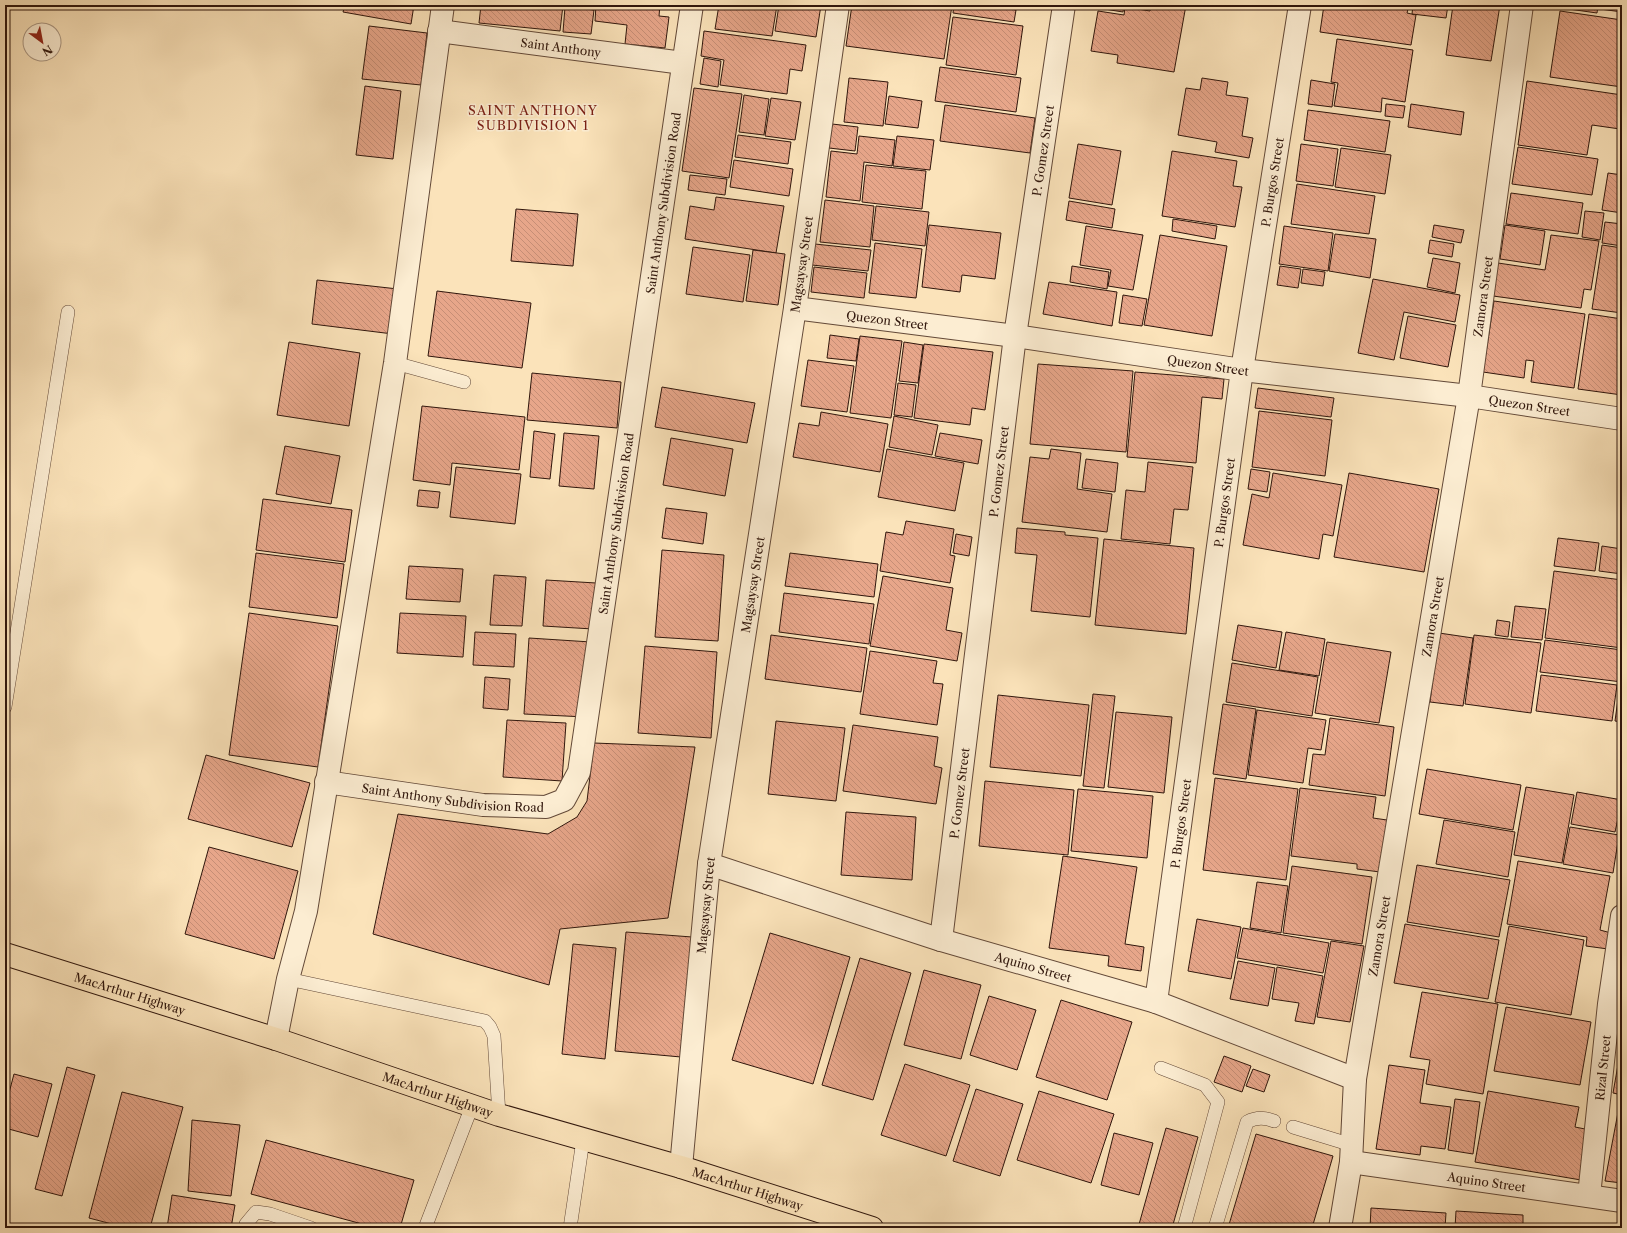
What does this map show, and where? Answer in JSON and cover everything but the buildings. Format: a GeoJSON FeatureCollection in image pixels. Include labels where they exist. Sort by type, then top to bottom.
{"type":"FeatureCollection","features":[{"type":"Feature","properties":{"kind":"highway","name":"MacArthur Highway"},"geometry":{"type":"LineString","coordinates":[[5,954],[276,1040],[499,1116],[681,1167],[872,1228]]}},
{"type":"Feature","properties":{"kind":"street"},"geometry":{"type":"LineString","coordinates":[[276,1040],[288,979],[306,911],[395,363],[443,5]]}},
{"type":"Feature","properties":{"kind":"street","name":"Saint Anthony Subdivision Road"},"geometry":{"type":"LineString","coordinates":[[326,782],[483,805],[546,807],[564,800],[579,772],[692,5]]}},
{"type":"Feature","properties":{"kind":"street","name":"Magsaysay Street"},"geometry":{"type":"LineString","coordinates":[[681,1167],[709,864],[795,308],[838,5]]}},
{"type":"Feature","properties":{"kind":"street","name":"P. Gomez Street"},"geometry":{"type":"LineString","coordinates":[[941,940],[1015,336],[1064,5]]}},
{"type":"Feature","properties":{"kind":"street","name":"P. Burgos Street"},"geometry":{"type":"LineString","coordinates":[[1156,1002],[1242,370],[1300,5]]}},
{"type":"Feature","properties":{"kind":"street","name":"Zamora Street"},"geometry":{"type":"LineString","coordinates":[[1340,1228],[1351,1153],[1355,1079],[1469,396],[1522,5]]}},
{"type":"Feature","properties":{"kind":"street","name":"Saint Anthony"},"geometry":{"type":"LineString","coordinates":[[439,31],[683,63]]}},
{"type":"Feature","properties":{"kind":"street","name":"Quezon Street"},"geometry":{"type":"LineString","coordinates":[[795,308],[1015,336],[1242,370],[1469,396],[1622,419]]}},
{"type":"Feature","properties":{"kind":"street","name":"Aquino Street"},"geometry":{"type":"LineString","coordinates":[[709,864],[941,940],[1156,1002],[1355,1079]]}},
{"type":"Feature","properties":{"kind":"street","name":"Rizal Street"},"geometry":{"type":"LineString","coordinates":[[1589,1196],[1616,1005],[1622,916]]}},
{"type":"Feature","properties":{"kind":"street","name":"Aquino Street"},"geometry":{"type":"LineString","coordinates":[[1351,1153],[1622,1201]]}},
{"type":"Feature","properties":{"kind":"lane"},"geometry":{"type":"LineString","coordinates":[[5,707],[68,312]]}},
{"type":"Feature","properties":{"kind":"lane"},"geometry":{"type":"LineString","coordinates":[[395,363],[464,382]]}},
{"type":"Feature","properties":{"kind":"lane"},"geometry":{"type":"LineString","coordinates":[[288,979],[485,1021],[490,1027],[494,1036],[499,1116]]}},
{"type":"Feature","properties":{"kind":"lane"},"geometry":{"type":"LineString","coordinates":[[1161,1068],[1205,1085],[1218,1102],[1184,1228]]}},
{"type":"Feature","properties":{"kind":"lane"},"geometry":{"type":"LineString","coordinates":[[425,1228],[472,1106]]}},
{"type":"Feature","properties":{"kind":"lane"},"geometry":{"type":"LineString","coordinates":[[1215,1228],[1247,1122],[1254,1118],[1267,1118],[1274,1121]]}},
{"type":"Feature","properties":{"kind":"lane"},"geometry":{"type":"LineString","coordinates":[[1293,1127],[1351,1153]]}},
{"type":"Feature","properties":{"kind":"lane"},"geometry":{"type":"LineString","coordinates":[[570,1228],[583,1140]]}},
{"type":"Feature","properties":{"kind":"lane"},"geometry":{"type":"LineString","coordinates":[[245,1228],[246,1224],[256,1212],[270,1214],[311,1228]]}},
{"type":"Feature","properties":{"kind":"district","name":"SAINT ANTHONY SUBDIVISION 1"},"geometry":{"type":"Point","coordinates":[533,118]}}]}
